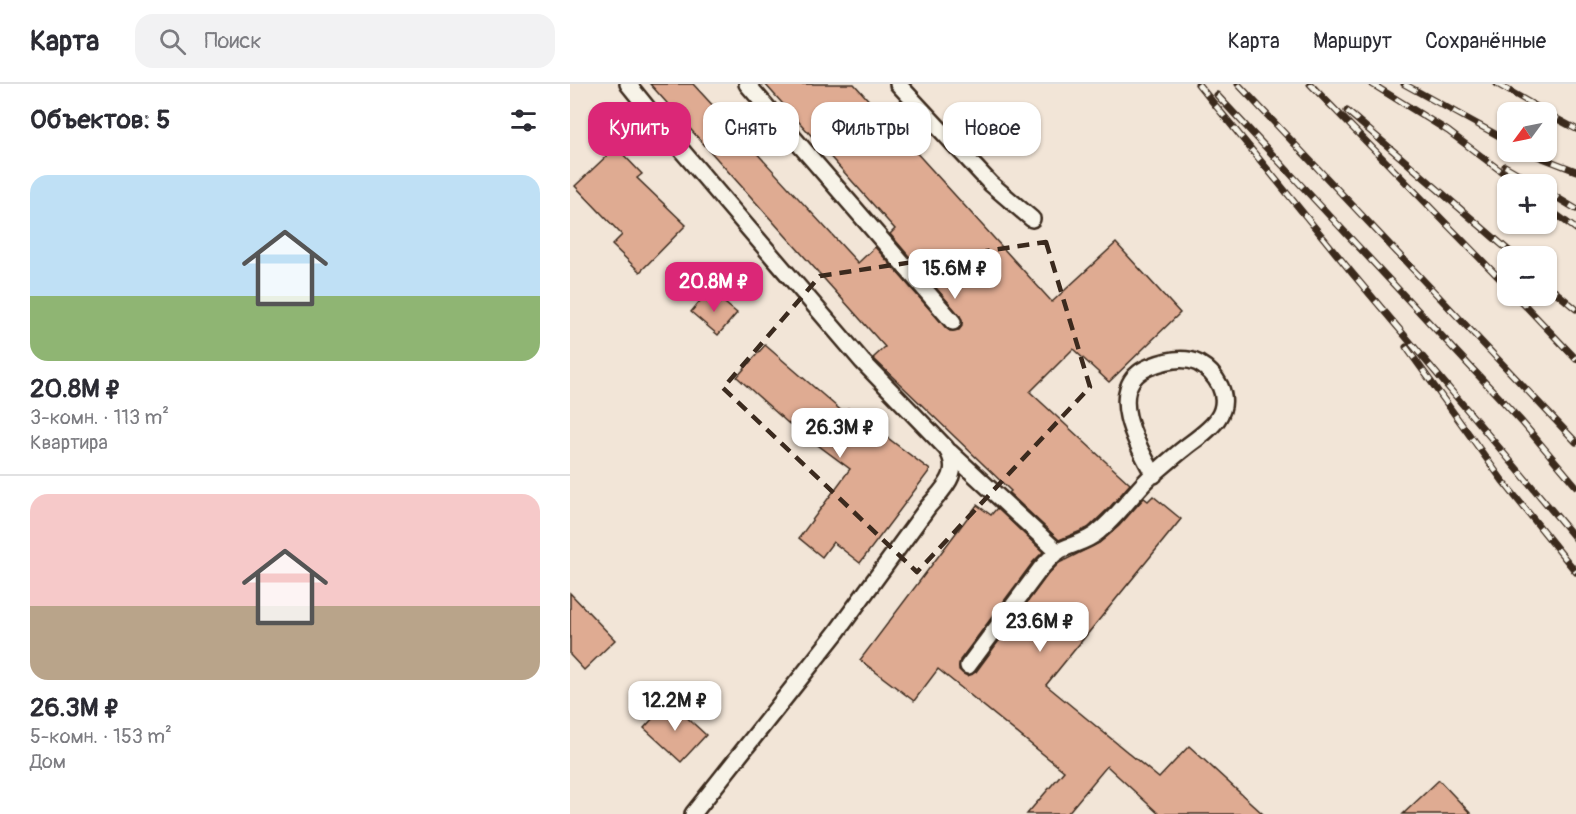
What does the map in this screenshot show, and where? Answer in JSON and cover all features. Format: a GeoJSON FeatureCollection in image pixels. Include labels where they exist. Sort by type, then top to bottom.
{"type":"FeatureCollection","features":[{"type":"Feature","properties":{"kind":"lane"},"geometry":{"type":"LineString","coordinates":[[628,84],[683,152],[862,361],[946,448],[1058,552]]}},
{"type":"Feature","properties":{"kind":"lane"},"geometry":{"type":"LineString","coordinates":[[747,84],[952,322]]}},
{"type":"Feature","properties":{"kind":"lane"},"geometry":{"type":"LineString","coordinates":[[898,84],[991,184],[1032,219]]}},
{"type":"Feature","properties":{"kind":"lane"},"geometry":{"type":"LineString","coordinates":[[968,666],[1041,568],[1058,552],[1083,543],[1098,533],[1154,475],[1216,422],[1222,413],[1224,402],[1222,391],[1207,369],[1196,362],[1185,359],[1169,361],[1142,370],[1132,380],[1127,395],[1128,423],[1154,475]]}},
{"type":"Feature","properties":{"kind":"lane"},"geometry":{"type":"LineString","coordinates":[[693,814],[837,633],[928,507],[944,489],[953,472],[953,465],[946,448]]}},
{"type":"Feature","properties":{"kind":"highlighted area"},"geometry":{"type":"Polygon","coordinates":[[[1046,242],[1090,387],[917,572],[723,388],[820,276],[1046,242]]]}},
{"type":"Feature","properties":{"kind":"building"},"geometry":{"type":"Polygon","coordinates":[[[650,84],[693,84],[710,102],[703,102],[703,143],[691,130],[691,102],[666,102],[650,84]]]}},
{"type":"Feature","properties":{"kind":"building"},"geometry":{"type":"Polygon","coordinates":[[[765,84],[854,84],[870,102],[811,102],[811,135],[799,122],[799,102],[781,102],[765,84]]]}},
{"type":"Feature","properties":{"kind":"building"},"geometry":{"type":"Polygon","coordinates":[[[607,156],[625,156],[642,174],[637,178],[686,225],[640,272],[612,245],[622,235],[575,186],[607,156]]]}},
{"type":"Feature","properties":{"kind":"building"},"geometry":{"type":"Polygon","coordinates":[[[714,156],[759,156],[858,263],[875,247],[950,331],[959,330],[962,326],[960,316],[890,234],[895,229],[830,156],[919,156],[1052,302],[1116,243],[1180,313],[1109,382],[1073,349],[1030,392],[1130,484],[1088,528],[1059,540],[873,358],[885,347],[714,156]]]}},
{"type":"Feature","properties":{"kind":"building"},"geometry":{"type":"Polygon","coordinates":[[[709,290],[737,313],[718,335],[691,312],[709,290]]]}},
{"type":"Feature","properties":{"kind":"building"},"geometry":{"type":"Polygon","coordinates":[[[765,345],[844,413],[848,408],[930,470],[860,563],[833,542],[822,557],[799,538],[850,469],[788,423],[737,377],[765,345]]]}},
{"type":"Feature","properties":{"kind":"building"},"geometry":{"type":"Polygon","coordinates":[[[1153,496],[1181,519],[1046,685],[1159,778],[1189,746],[1263,814],[1159,814],[1107,766],[1067,814],[1027,814],[1064,771],[938,669],[914,701],[860,660],[977,505],[991,515],[997,508],[1043,552],[1033,562],[960,660],[959,670],[967,676],[976,672],[1048,574],[1059,563],[1099,543],[1119,526],[1144,498],[1148,501],[1153,496]]]}},
{"type":"Feature","properties":{"kind":"building"},"geometry":{"type":"Polygon","coordinates":[[[570,593],[615,640],[584,670],[570,655],[570,593]]]}},
{"type":"Feature","properties":{"kind":"building"},"geometry":{"type":"Polygon","coordinates":[[[669,701],[706,735],[681,762],[644,728],[669,701]]]}},
{"type":"Feature","properties":{"kind":"building"},"geometry":{"type":"Polygon","coordinates":[[[1439,780],[1471,814],[1403,814],[1439,780]]]}},
{"type":"Feature","properties":{"kind":"railway"},"geometry":{"type":"LineString","coordinates":[[1198,84],[1352,273],[1576,539]]}},
{"type":"Feature","properties":{"kind":"railway"},"geometry":{"type":"LineString","coordinates":[[1238,84],[1576,442]]}},
{"type":"Feature","properties":{"kind":"railway"},"geometry":{"type":"LineString","coordinates":[[1310,84],[1497,276]]}},
{"type":"Feature","properties":{"kind":"railway"},"geometry":{"type":"LineString","coordinates":[[1372,84],[1448,131],[1505,174]]}},
{"type":"Feature","properties":{"kind":"railway"},"geometry":{"type":"LineString","coordinates":[[1404,84],[1497,135]]}},
{"type":"Feature","properties":{"kind":"railway"},"geometry":{"type":"LineString","coordinates":[[1497,84],[1528,102]]}},
{"type":"Feature","properties":{"kind":"railway"},"geometry":{"type":"LineString","coordinates":[[1217,95],[1522,422],[1576,486]]}},
{"type":"Feature","properties":{"kind":"railway"},"geometry":{"type":"LineString","coordinates":[[1347,111],[1503,246]]}},
{"type":"Feature","properties":{"kind":"railway"},"geometry":{"type":"LineString","coordinates":[[1557,119],[1576,129]]}},
{"type":"Feature","properties":{"kind":"railway"},"geometry":{"type":"LineString","coordinates":[[1553,162],[1576,171]]}},
{"type":"Feature","properties":{"kind":"railway"},"geometry":{"type":"LineString","coordinates":[[1505,166],[1519,174]]}},
{"type":"Feature","properties":{"kind":"railway"},"geometry":{"type":"LineString","coordinates":[[1557,198],[1576,209]]}},
{"type":"Feature","properties":{"kind":"railway"},"geometry":{"type":"LineString","coordinates":[[1557,215],[1576,229]]}},
{"type":"Feature","properties":{"kind":"railway"},"geometry":{"type":"LineString","coordinates":[[1557,293],[1576,309]]}},
{"type":"Feature","properties":{"kind":"railway"},"geometry":{"type":"LineString","coordinates":[[1526,306],[1576,359]]}},
{"type":"Feature","properties":{"kind":"railway"},"geometry":{"type":"LineString","coordinates":[[1406,347],[1502,480],[1576,572]]}}]}
